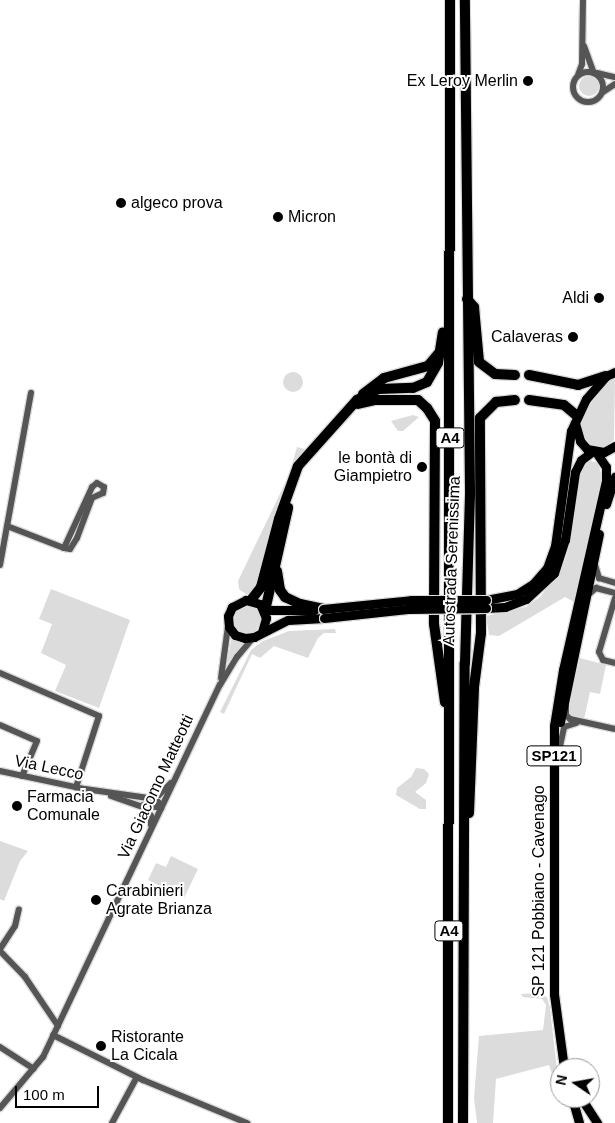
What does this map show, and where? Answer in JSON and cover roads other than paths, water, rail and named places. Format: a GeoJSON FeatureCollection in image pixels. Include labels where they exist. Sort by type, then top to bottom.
{"type":"FeatureCollection","features":[{"type":"Feature","properties":{"kind":"highway","name":"Autostrada Serenissima"},"geometry":{"type":"LineString","coordinates":[[448,1123],[450,0]]}},
{"type":"Feature","properties":{"kind":"highway","name":"Autostrada Serenissima"},"geometry":{"type":"LineString","coordinates":[[463,1123],[465,663],[470,490],[466,0]]}},
{"type":"Feature","properties":{"kind":"highway"},"geometry":{"type":"LineString","coordinates":[[357,400],[380,389],[424,385],[434,373],[443,342],[449,136]]}},
{"type":"Feature","properties":{"kind":"highway"},"geometry":{"type":"LineString","coordinates":[[467,299],[474,306],[479,362],[495,374],[515,375]]}},
{"type":"Feature","properties":{"kind":"highway"},"geometry":{"type":"LineString","coordinates":[[251,600],[261,587],[273,536],[295,472],[348,408],[377,381],[431,364],[443,342]]}},
{"type":"Feature","properties":{"kind":"highway"},"geometry":{"type":"LineString","coordinates":[[529,375],[578,385],[612,373]]}},
{"type":"Feature","properties":{"kind":"highway"},"geometry":{"type":"LineString","coordinates":[[348,408],[368,401],[414,400],[424,404],[434,421],[434,624],[450,740]]}},
{"type":"Feature","properties":{"kind":"highway"},"geometry":{"type":"LineString","coordinates":[[464,839],[472,798],[474,688],[481,632],[480,418],[496,402],[514,400]]}},
{"type":"Feature","properties":{"kind":"highway"},"geometry":{"type":"LineString","coordinates":[[529,400],[564,405],[576,419]]}},
{"type":"Feature","properties":{"kind":"highway"},"geometry":{"type":"LineString","coordinates":[[265,610],[295,472]]}},
{"type":"Feature","properties":{"kind":"highway"},"geometry":{"type":"LineString","coordinates":[[278,553],[277,578],[282,594],[292,602],[323,614]]}},
{"type":"Feature","properties":{"kind":"main road"},"geometry":{"type":"LineString","coordinates":[[486,604],[522,591],[540,578],[550,562],[568,443],[576,419],[612,373]]}},
{"type":"Feature","properties":{"kind":"main road","name":"SP 121 Pobbiano - Cavenago"},"geometry":{"type":"LineString","coordinates":[[566,1058],[554,994],[554,726],[562,670],[606,472],[594,452],[580,441],[576,419]]}},
{"type":"Feature","properties":{"kind":"main road"},"geometry":{"type":"LineString","coordinates":[[323,614],[265,610],[251,600],[240,600],[228,613],[228,624],[239,637],[258,634],[288,620],[415,600],[486,604],[524,601],[539,590],[554,573],[565,540],[575,472],[581,460],[594,452],[606,452],[615,446]]}},
{"type":"Feature","properties":{"kind":"main road","name":"SP 121 Pobbiano - Cavenago"},"geometry":{"type":"LineString","coordinates":[[567,1058],[559,998],[561,715],[583,610],[592,586],[596,549],[615,476]]}},
{"type":"Feature","properties":{"kind":"main road"},"geometry":{"type":"LineString","coordinates":[[592,586],[586,575],[594,528]]}},
{"type":"Feature","properties":{"kind":"main road"},"geometry":{"type":"LineString","coordinates":[[258,634],[266,623],[265,610]]}},
{"type":"Feature","properties":{"kind":"main road"},"geometry":{"type":"LineString","coordinates":[[575,1108],[579,1123]]}},
{"type":"Feature","properties":{"kind":"main road"},"geometry":{"type":"LineString","coordinates":[[583,1108],[589,1123]]}},
{"type":"Feature","properties":{"kind":"main road"},"geometry":{"type":"LineString","coordinates":[[586,1108],[597,1123]]}},
{"type":"Feature","properties":{"kind":"street"},"geometry":{"type":"LineString","coordinates":[[583,0],[582,64],[573,88],[578,99],[592,102],[615,84]]}},
{"type":"Feature","properties":{"kind":"street"},"geometry":{"type":"LineString","coordinates":[[588,0],[584,49],[595,73],[604,84],[603,92]]}},
{"type":"Feature","properties":{"kind":"street"},"geometry":{"type":"LineString","coordinates":[[577,76],[586,72],[615,77]]}},
{"type":"Feature","properties":{"kind":"street"},"geometry":{"type":"LineString","coordinates":[[0,565],[2,541],[7,526],[31,394]]}},
{"type":"Feature","properties":{"kind":"street"},"geometry":{"type":"LineString","coordinates":[[7,526],[64,548],[70,549],[77,538],[92,498],[102,493],[101,484],[92,487],[64,548]]}},
{"type":"Feature","properties":{"kind":"street"},"geometry":{"type":"LineString","coordinates":[[596,549],[596,575],[615,583]]}},
{"type":"Feature","properties":{"kind":"street"},"geometry":{"type":"LineString","coordinates":[[592,586],[615,593]]}},
{"type":"Feature","properties":{"kind":"street"},"geometry":{"type":"LineString","coordinates":[[615,598],[600,643],[600,657],[615,663]]}},
{"type":"Feature","properties":{"kind":"street","name":"Via Giacomo Matteotti"},"geometry":{"type":"LineString","coordinates":[[220,685],[228,624]]}},
{"type":"Feature","properties":{"kind":"street","name":"Via Giacomo Matteotti"},"geometry":{"type":"LineString","coordinates":[[0,1108],[34,1069],[58,1026],[220,685],[237,657],[258,634]]}},
{"type":"Feature","properties":{"kind":"street"},"geometry":{"type":"LineString","coordinates":[[569,671],[566,712],[569,718],[615,729]]}},
{"type":"Feature","properties":{"kind":"street"},"geometry":{"type":"LineString","coordinates":[[0,673],[99,716],[76,787]]}},
{"type":"Feature","properties":{"kind":"street"},"geometry":{"type":"LineString","coordinates":[[560,751],[564,725],[580,722]]}},
{"type":"Feature","properties":{"kind":"street"},"geometry":{"type":"LineString","coordinates":[[0,725],[37,741],[22,776]]}},
{"type":"Feature","properties":{"kind":"street","name":"Via Lecco"},"geometry":{"type":"LineString","coordinates":[[0,771],[162,808]]}},
{"type":"Feature","properties":{"kind":"street"},"geometry":{"type":"LineString","coordinates":[[148,798],[162,792],[177,774]]}},
{"type":"Feature","properties":{"kind":"street","name":"Via Lecco"},"geometry":{"type":"LineString","coordinates":[[93,791],[148,798],[158,802],[162,808]]}},
{"type":"Feature","properties":{"kind":"street","name":"Via Lecco"},"geometry":{"type":"LineString","coordinates":[[127,801],[150,813],[148,836]]}},
{"type":"Feature","properties":{"kind":"street"},"geometry":{"type":"LineString","coordinates":[[20,909],[3,938],[0,950],[25,977],[47,1013],[58,1026]]}},
{"type":"Feature","properties":{"kind":"street"},"geometry":{"type":"LineString","coordinates":[[53,1035],[137,1077],[246,1123]]}},
{"type":"Feature","properties":{"kind":"street"},"geometry":{"type":"LineString","coordinates":[[0,1047],[34,1069]]}},
{"type":"Feature","properties":{"kind":"street"},"geometry":{"type":"LineString","coordinates":[[112,1123],[137,1077]]}},
{"type":"Feature","properties":{"kind":"place","name":"Ex Leroy Merlin"},"geometry":{"type":"Point","coordinates":[528,81]}},
{"type":"Feature","properties":{"kind":"place","name":"algeco prova"},"geometry":{"type":"Point","coordinates":[121,203]}},
{"type":"Feature","properties":{"kind":"place","name":"Micron"},"geometry":{"type":"Point","coordinates":[278,217]}},
{"type":"Feature","properties":{"kind":"place","name":"Aldi"},"geometry":{"type":"Point","coordinates":[599,298]}},
{"type":"Feature","properties":{"kind":"place","name":"Calaveras"},"geometry":{"type":"Point","coordinates":[573,337]}},
{"type":"Feature","properties":{"kind":"place","name":"le bontà di Giampietro"},"geometry":{"type":"Point","coordinates":[422,467]}},
{"type":"Feature","properties":{"kind":"place","name":"Farmacia Comunale"},"geometry":{"type":"Point","coordinates":[17,806]}},
{"type":"Feature","properties":{"kind":"place","name":"Carabinieri Agrate Brianza"},"geometry":{"type":"Point","coordinates":[96,900]}},
{"type":"Feature","properties":{"kind":"place","name":"Ristorante La Cicala"},"geometry":{"type":"Point","coordinates":[101,1046]}}]}
